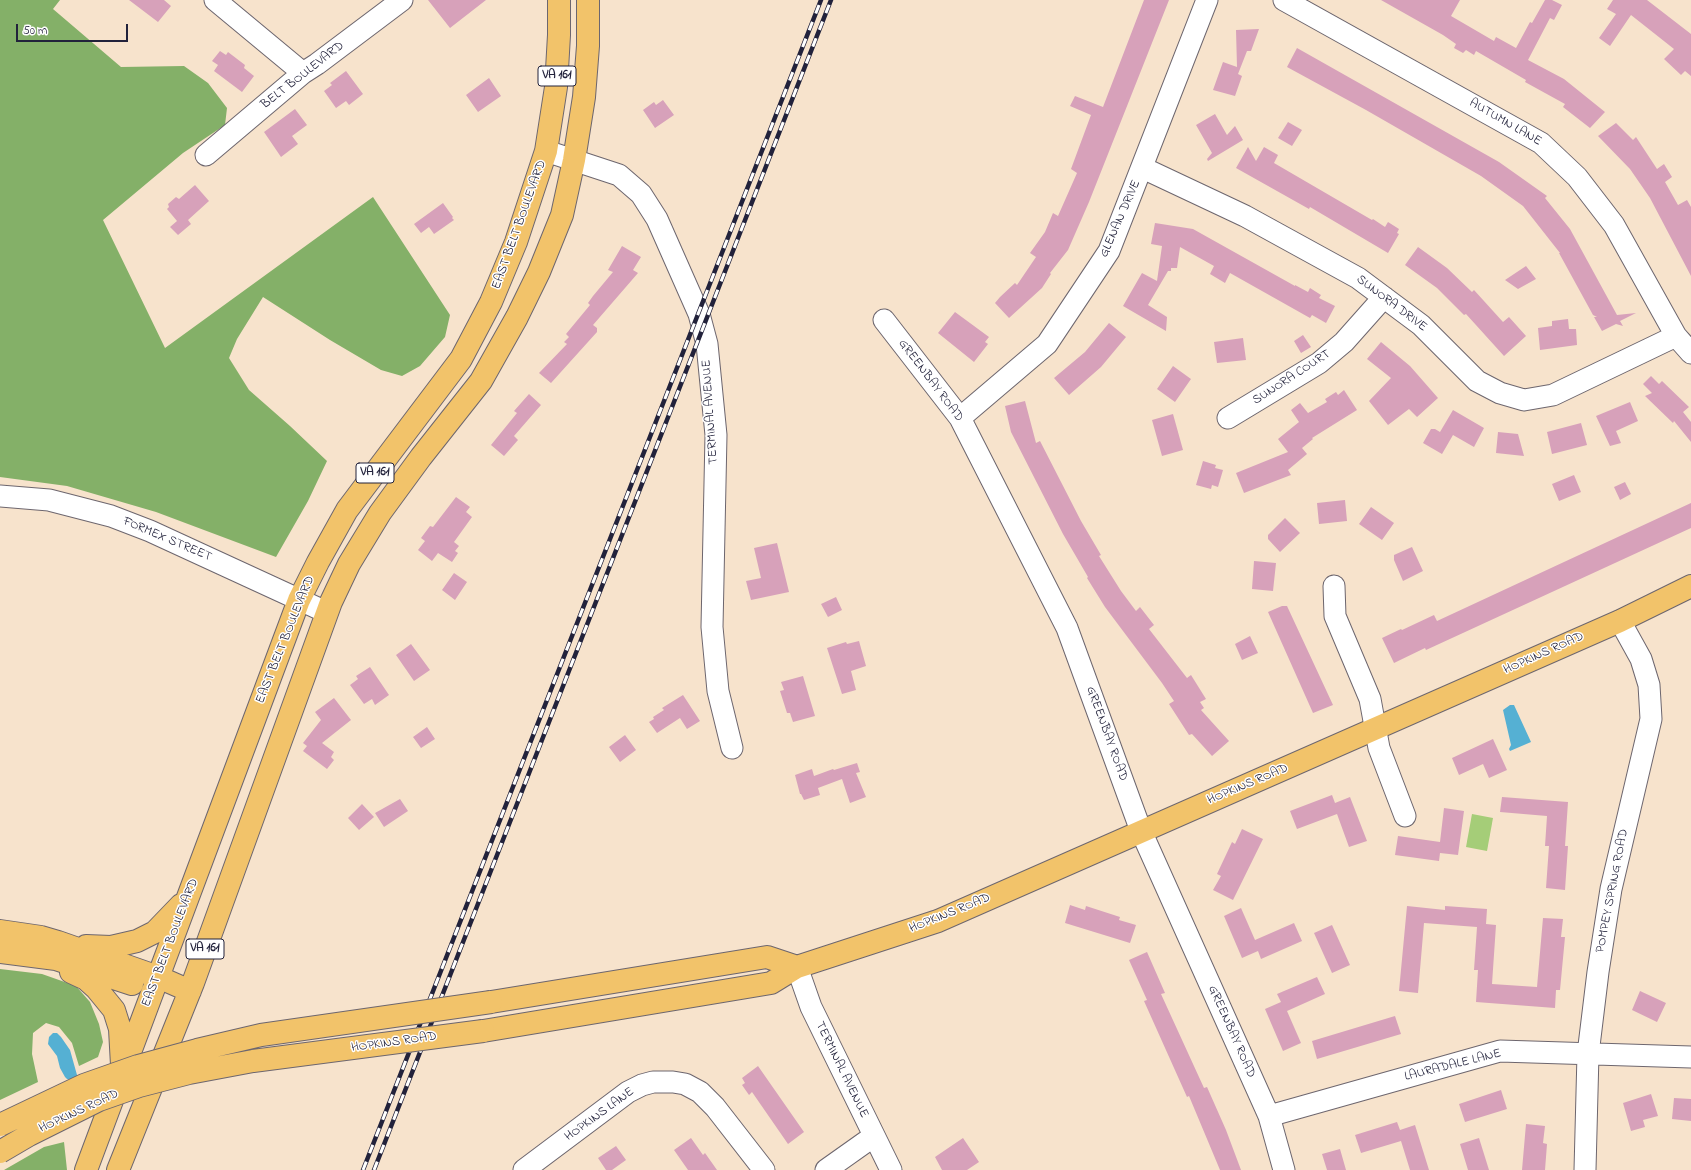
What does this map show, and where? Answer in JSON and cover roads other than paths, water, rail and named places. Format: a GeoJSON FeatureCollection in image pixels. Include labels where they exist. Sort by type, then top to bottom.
{"type":"FeatureCollection","features":[{"type":"Feature","properties":{"kind":"main road","name":"EAST BELT BOULEVARD"},"geometry":{"type":"LineString","coordinates":[[86,1170],[299,600],[347,510],[461,359],[491,302],[516,242],[546,151],[556,87],[559,35],[559,0]]}},
{"type":"Feature","properties":{"kind":"main road","name":"EAST BELT BOULEVARD"},"geometry":{"type":"LineString","coordinates":[[118,1170],[190,991],[326,612],[350,564],[380,513],[480,380],[517,317],[539,272],[562,215],[574,160],[584,97],[588,46],[588,0]]}},
{"type":"Feature","properties":{"kind":"main road","name":"HOPKINS ROAD"},"geometry":{"type":"LineString","coordinates":[[0,1152],[29,1135],[99,1100],[168,1078],[253,1061],[482,1031],[771,983],[797,967],[938,921],[1141,831],[1298,764],[1620,621],[1691,586]]}},
{"type":"Feature","properties":{"kind":"main road"},"geometry":{"type":"LineString","coordinates":[[58,942],[103,947],[138,941],[155,932],[188,896]]}},
{"type":"Feature","properties":{"kind":"main road"},"geometry":{"type":"LineString","coordinates":[[0,930],[41,937],[58,942],[156,984]]}},
{"type":"Feature","properties":{"kind":"main road"},"geometry":{"type":"LineString","coordinates":[[0,952],[56,959],[190,991]]}},
{"type":"Feature","properties":{"kind":"main road"},"geometry":{"type":"LineString","coordinates":[[36,956],[86,979],[107,1000],[114,1010],[120,1029],[122,1076]]}},
{"type":"Feature","properties":{"kind":"main road","name":"HOPKINS ROAD"},"geometry":{"type":"LineString","coordinates":[[0,1125],[84,1084],[138,1066],[261,1035],[491,1002],[767,957],[797,967]]}},
{"type":"Feature","properties":{"kind":"street"},"geometry":{"type":"LineString","coordinates":[[215,0],[303,73]]}},
{"type":"Feature","properties":{"kind":"street","name":"BELT BOULEVARD"},"geometry":{"type":"LineString","coordinates":[[206,156],[303,73],[402,0]]}},
{"type":"Feature","properties":{"kind":"street","name":"GLENAN DRIVE"},"geometry":{"type":"LineString","coordinates":[[960,418],[1047,344],[1109,251],[1143,168],[1207,0]]}},
{"type":"Feature","properties":{"kind":"street","name":"AUTUMN LANE"},"geometry":{"type":"LineString","coordinates":[[1284,0],[1542,143],[1577,177],[1614,225],[1676,336],[1691,353]]}},
{"type":"Feature","properties":{"kind":"street","name":"TERMINAL AVENUE"},"geometry":{"type":"LineString","coordinates":[[546,151],[619,175],[641,194],[657,220],[699,314],[707,344],[716,435],[712,627],[718,691],[732,748]]}},
{"type":"Feature","properties":{"kind":"street","name":"SUNORA DRIVE"},"geometry":{"type":"LineString","coordinates":[[1143,168],[1245,216],[1358,278],[1421,325],[1477,381],[1500,393],[1524,400],[1554,395],[1676,336]]}},
{"type":"Feature","properties":{"kind":"street","name":"SUNORA COURT"},"geometry":{"type":"LineString","coordinates":[[1228,418],[1319,363],[1344,342],[1384,297]]}},
{"type":"Feature","properties":{"kind":"street","name":"GREENBAY ROAD"},"geometry":{"type":"LineString","coordinates":[[884,320],[960,418],[1067,628],[1141,831],[1268,1116],[1284,1170]]}},
{"type":"Feature","properties":{"kind":"street","name":"FORMEX STREET"},"geometry":{"type":"LineString","coordinates":[[0,496],[49,500],[111,516],[150,531],[326,612]]}},
{"type":"Feature","properties":{"kind":"street"},"geometry":{"type":"LineString","coordinates":[[1334,586],[1335,616],[1370,699],[1381,755],[1405,816]]}},
{"type":"Feature","properties":{"kind":"street","name":"POMPEY SPRING ROAD"},"geometry":{"type":"LineString","coordinates":[[1585,1170],[1588,1054],[1598,972],[1611,889],[1651,719],[1649,685],[1641,659],[1620,621]]}},
{"type":"Feature","properties":{"kind":"street","name":"TERMINAL AVENUE"},"geometry":{"type":"LineString","coordinates":[[797,967],[811,1007],[891,1170]]}},
{"type":"Feature","properties":{"kind":"street","name":"LAURADALE LANE"},"geometry":{"type":"LineString","coordinates":[[1268,1116],[1500,1051],[1691,1057]]}},
{"type":"Feature","properties":{"kind":"street","name":"HOPKINS LANE"},"geometry":{"type":"LineString","coordinates":[[524,1170],[628,1092],[654,1082],[673,1082],[685,1084],[700,1092],[715,1107],[764,1170]]}},
{"type":"Feature","properties":{"kind":"street"},"geometry":{"type":"LineString","coordinates":[[826,1170],[874,1136]]}},
{"type":"Feature","properties":{"kind":"water"},"geometry":{"type":"Polygon","coordinates":[[[1510,705],[1514,705],[1531,742],[1510,751],[1509,749],[1511,745],[1503,710],[1510,705]]]}},
{"type":"Feature","properties":{"kind":"water"},"geometry":{"type":"Polygon","coordinates":[[[53,1033],[57,1033],[61,1037],[70,1050],[77,1075],[77,1077],[73,1080],[65,1077],[60,1068],[57,1056],[48,1044],[49,1037],[53,1033]]]}},
{"type":"Feature","properties":{"kind":"railway"},"geometry":{"type":"LineString","coordinates":[[363,1170],[821,0]]}},
{"type":"Feature","properties":{"kind":"railway"},"geometry":{"type":"LineString","coordinates":[[374,1170],[831,0]]}}]}
